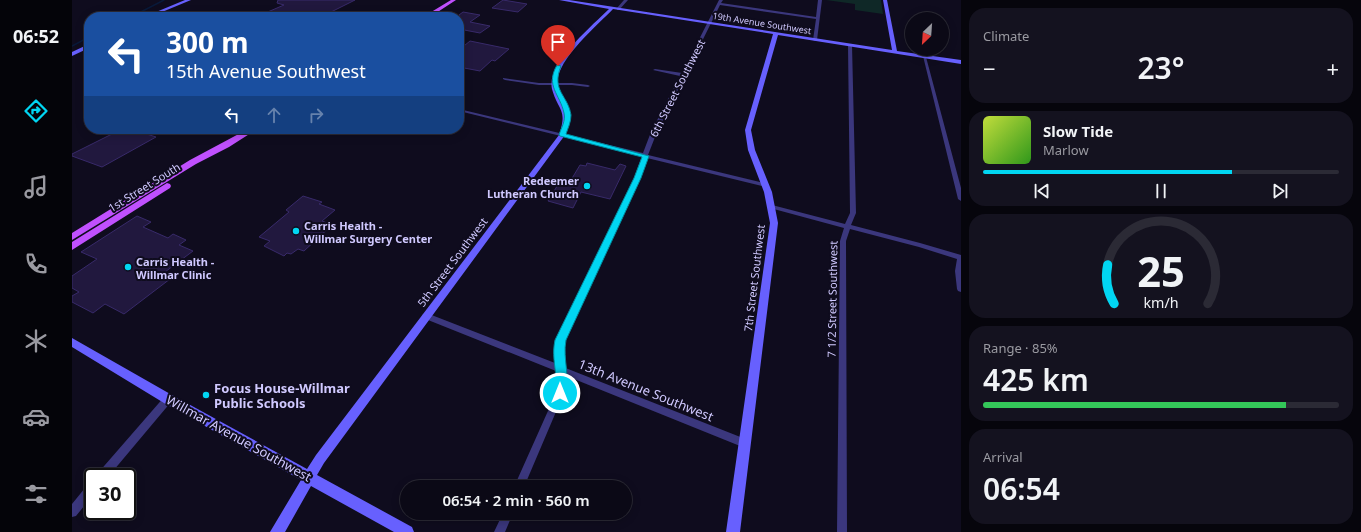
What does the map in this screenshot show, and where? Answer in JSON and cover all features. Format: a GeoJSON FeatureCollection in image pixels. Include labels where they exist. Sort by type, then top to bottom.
{"type":"FeatureCollection","features":[{"type":"Feature","properties":{"kind":"main road"},"geometry":{"type":"LineString","coordinates":[[434,12],[454,0]]}},
{"type":"Feature","properties":{"kind":"main road"},"geometry":{"type":"LineString","coordinates":[[443,12],[460,1]]}},
{"type":"Feature","properties":{"kind":"main road","name":"1st Street South"},"geometry":{"type":"LineString","coordinates":[[72,237],[193,162],[245,134]]}},
{"type":"Feature","properties":{"kind":"main road","name":"1st Street South"},"geometry":{"type":"LineString","coordinates":[[72,247],[200,165],[226,145]]}},
{"type":"Feature","properties":{"kind":"street"},"geometry":{"type":"LineString","coordinates":[[159,12],[189,0]]}},
{"type":"Feature","properties":{"kind":"street","name":"19th Avenue Southwest"},"geometry":{"type":"LineString","coordinates":[[561,0],[961,62]]}},
{"type":"Feature","properties":{"kind":"street"},"geometry":{"type":"LineString","coordinates":[[555,85],[555,75],[560,64],[615,8],[626,0]]}},
{"type":"Feature","properties":{"kind":"street"},"geometry":{"type":"LineString","coordinates":[[815,40],[820,0]]}},
{"type":"Feature","properties":{"kind":"street"},"geometry":{"type":"LineString","coordinates":[[885,0],[895,52]]}},
{"type":"Feature","properties":{"kind":"street"},"geometry":{"type":"LineString","coordinates":[[720,2],[818,18]]}},
{"type":"Feature","properties":{"kind":"street","name":"6th Street Southwest"},"geometry":{"type":"LineString","coordinates":[[522,480],[557,402],[561,386],[558,351],[560,340],[637,178],[654,132],[720,2]]}},
{"type":"Feature","properties":{"kind":"street","name":"7th Street Southwest"},"geometry":{"type":"LineString","coordinates":[[733,532],[774,222],[772,207],[766,185],[749,148],[747,138],[776,34]]}},
{"type":"Feature","properties":{"kind":"street","name":"7 1/2 Street Southwest"},"geometry":{"type":"LineString","coordinates":[[842,532],[843,241],[844,233],[853,213],[850,45]]}},
{"type":"Feature","properties":{"kind":"street"},"geometry":{"type":"LineString","coordinates":[[72,54],[84,48]]}},
{"type":"Feature","properties":{"kind":"street"},"geometry":{"type":"LineString","coordinates":[[924,57],[961,199]]}},
{"type":"Feature","properties":{"kind":"street"},"geometry":{"type":"LineString","coordinates":[[655,70],[683,75]]}},
{"type":"Feature","properties":{"kind":"street"},"geometry":{"type":"LineString","coordinates":[[505,79],[555,85],[572,84],[588,86]]}},
{"type":"Feature","properties":{"kind":"street","name":"5th Street Southwest"},"geometry":{"type":"LineString","coordinates":[[278,532],[309,476],[426,316],[562,135],[567,122],[567,114],[555,85]]}},
{"type":"Feature","properties":{"kind":"street"},"geometry":{"type":"LineString","coordinates":[[464,111],[766,185]]}},
{"type":"Feature","properties":{"kind":"street"},"geometry":{"type":"LineString","coordinates":[[772,207],[848,226],[961,258],[959,271],[961,289]]}},
{"type":"Feature","properties":{"kind":"street","name":"13th Avenue Southwest"},"geometry":{"type":"LineString","coordinates":[[426,316],[745,443]]}},
{"type":"Feature","properties":{"kind":"street","name":"Willmar Avenue Southwest"},"geometry":{"type":"LineString","coordinates":[[72,342],[168,399],[408,532]]}},
{"type":"Feature","properties":{"kind":"street"},"geometry":{"type":"LineString","coordinates":[[110,468],[168,399]]}},
{"type":"Feature","properties":{"kind":"street"},"geometry":{"type":"LineString","coordinates":[[72,512],[84,498]]}},
{"type":"Feature","properties":{"kind":"street"},"geometry":{"type":"LineString","coordinates":[[499,532],[505,520]]}},
{"type":"Feature","properties":{"kind":"green space"},"geometry":{"type":"Polygon","coordinates":[[[826,0],[881,0],[883,14],[855,10],[855,4],[826,0]]]}},
{"type":"Feature","properties":{"kind":"building"},"geometry":{"type":"Polygon","coordinates":[[[278,0],[355,0],[331,12],[268,12],[284,5],[277,3],[278,0]]]}},
{"type":"Feature","properties":{"kind":"building"},"geometry":{"type":"Polygon","coordinates":[[[503,0],[527,4],[518,12],[492,8],[503,0]]]}},
{"type":"Feature","properties":{"kind":"building"},"geometry":{"type":"Polygon","coordinates":[[[464,12],[480,15],[470,22],[490,26],[480,33],[464,30],[464,12]]]}},
{"type":"Feature","properties":{"kind":"building"},"geometry":{"type":"Polygon","coordinates":[[[470,41],[509,49],[495,61],[492,60],[480,71],[464,68],[464,46],[470,41]]]}},
{"type":"Feature","properties":{"kind":"building"},"geometry":{"type":"Polygon","coordinates":[[[112,134],[147,134],[156,137],[102,167],[72,156],[72,154],[112,134]]]}},
{"type":"Feature","properties":{"kind":"building","name":"Redeemer Lutheran Church"},"geometry":{"type":"Polygon","coordinates":[[[587,163],[615,170],[620,164],[626,166],[610,199],[581,192],[573,208],[548,201],[562,178],[571,180],[580,165],[586,166],[587,163]]]}},
{"type":"Feature","properties":{"kind":"building","name":"Carris Health - Willmar Surgery Center"},"geometry":{"type":"Polygon","coordinates":[[[303,196],[322,202],[319,204],[335,210],[322,221],[332,225],[304,251],[298,249],[291,254],[287,253],[284,256],[264,246],[270,241],[259,237],[289,212],[286,210],[303,196]]]}},
{"type":"Feature","properties":{"kind":"building","name":"Carris Health - Willmar Clinic"},"geometry":{"type":"Polygon","coordinates":[[[137,216],[151,222],[143,227],[168,238],[173,234],[186,240],[179,245],[193,251],[161,275],[170,279],[124,314],[105,304],[93,313],[72,302],[72,296],[79,292],[72,288],[72,276],[97,259],[81,252],[137,216]]]}},
{"type":"Feature","properties":{"kind":"waterway"},"geometry":{"type":"LineString","coordinates":[[141,12],[164,0]]}},
{"type":"Feature","properties":{"kind":"waterway"},"geometry":{"type":"LineString","coordinates":[[72,46],[84,40]]}},
{"type":"Feature","properties":{"kind":"place","name":"Redeemer Lutheran Church"},"geometry":{"type":"Point","coordinates":[587,186]}},
{"type":"Feature","properties":{"kind":"place","name":"Carris Health - Willmar Surgery Center"},"geometry":{"type":"Point","coordinates":[296,231]}},
{"type":"Feature","properties":{"kind":"place","name":"Carris Health - Willmar Clinic"},"geometry":{"type":"Point","coordinates":[128,267]}},
{"type":"Feature","properties":{"kind":"place","name":"Focus House-Willmar Public Schools"},"geometry":{"type":"Point","coordinates":[206,395]}},
{"type":"Feature","properties":{"kind":"route"},"geometry":{"type":"LineString","coordinates":[[558,66],[554,80],[556,89],[567,114],[567,122],[562,135],[646,156],[560,340],[558,347],[558,359],[561,379],[560,393]]}}]}
